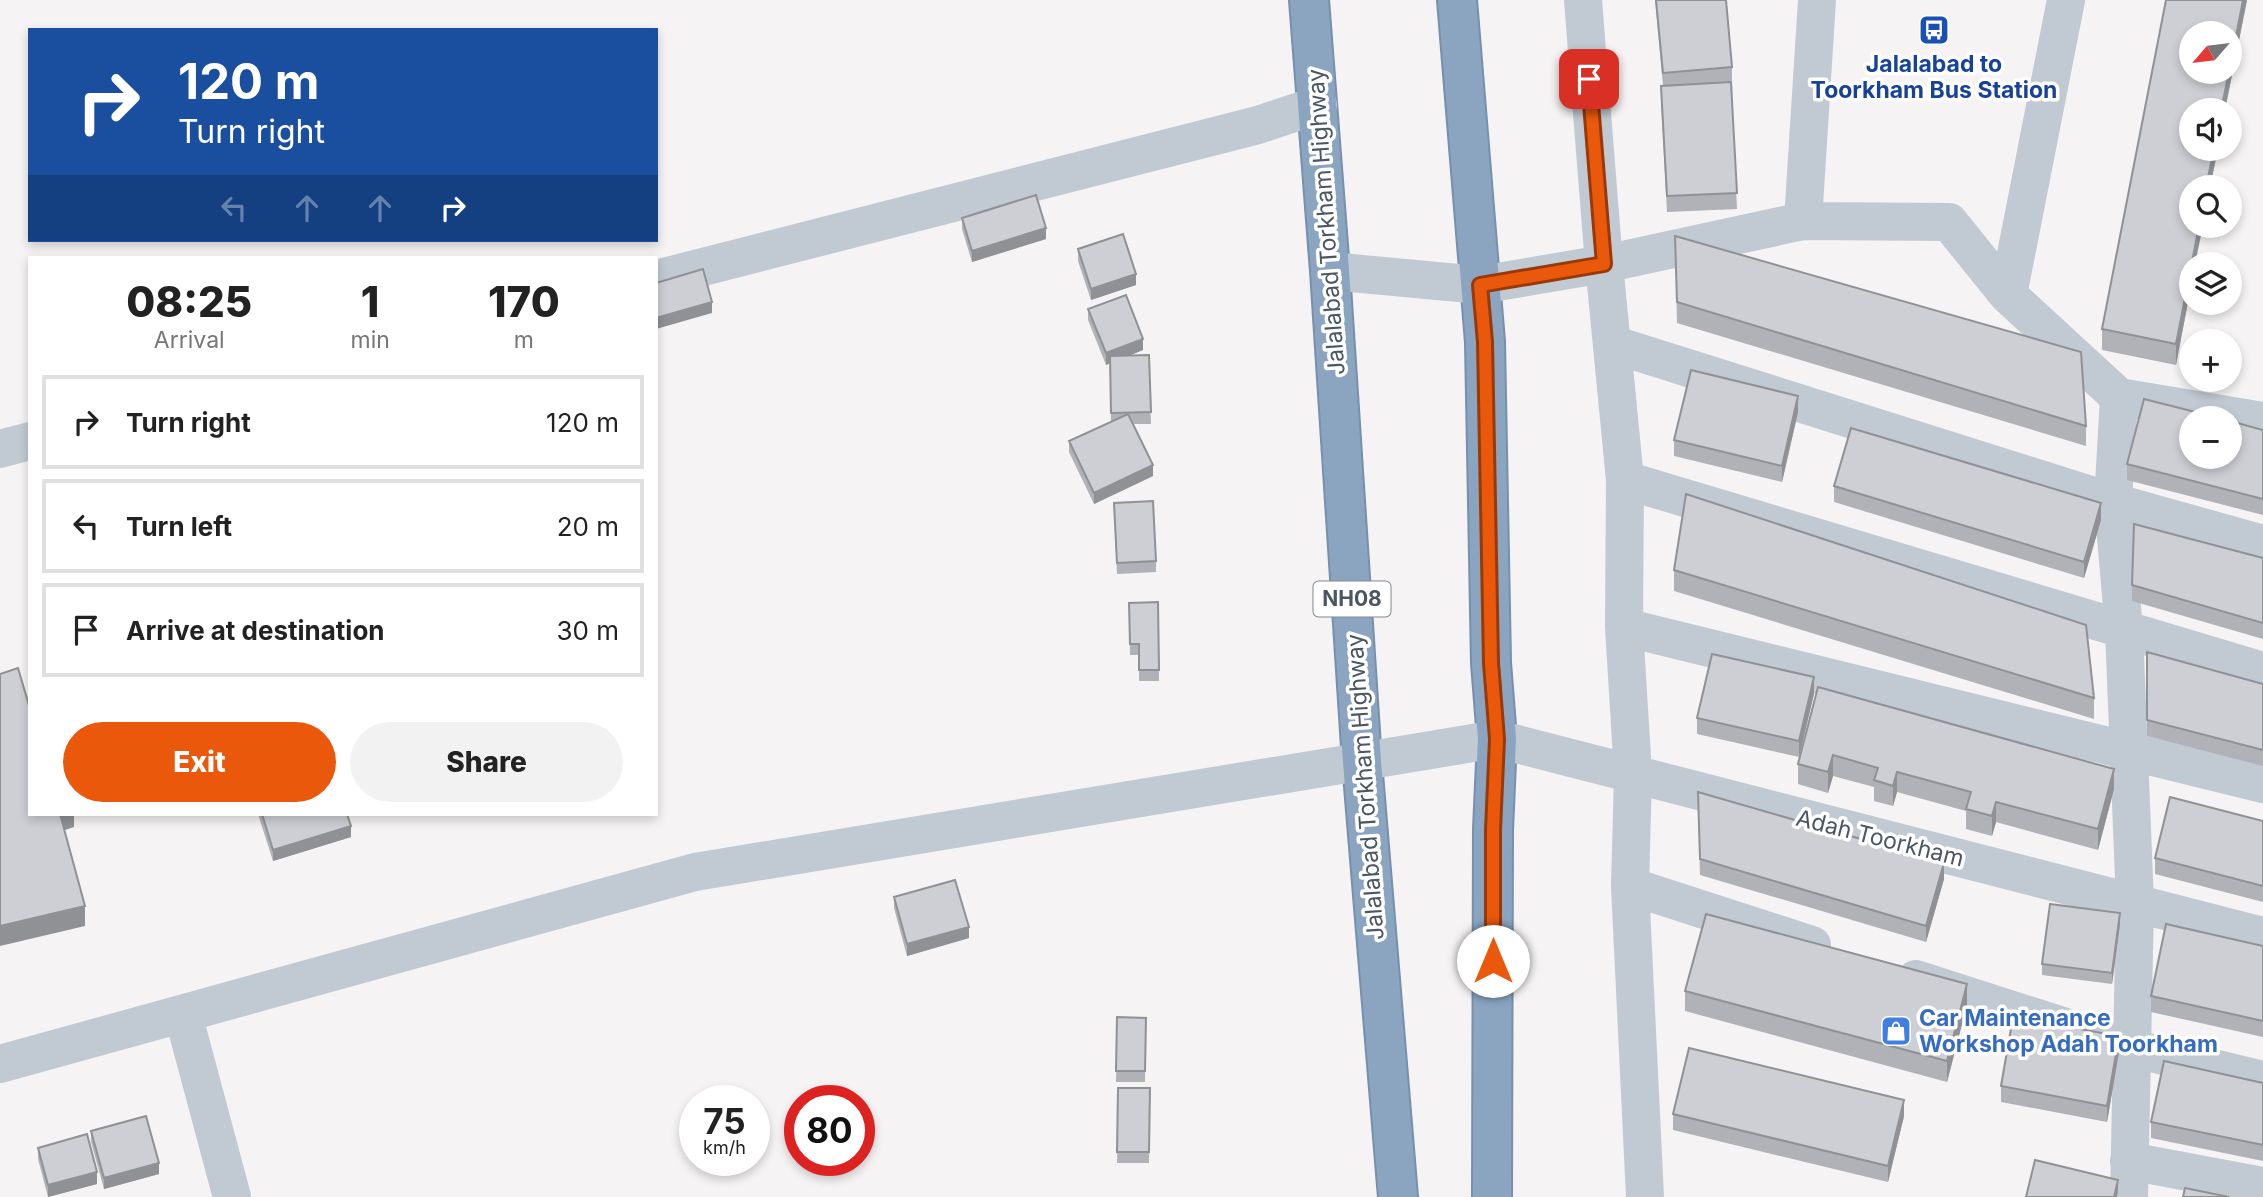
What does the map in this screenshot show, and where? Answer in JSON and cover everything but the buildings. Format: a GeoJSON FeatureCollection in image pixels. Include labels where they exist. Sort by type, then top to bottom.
{"type":"FeatureCollection","features":[{"type":"Feature","properties":{"kind":"highway","name":"Jalalabad Torkham Highway"},"geometry":{"type":"LineString","coordinates":[[1309,0],[1330,271],[1362,762],[1398,1197]]}},
{"type":"Feature","properties":{"kind":"highway"},"geometry":{"type":"LineString","coordinates":[[1457,0],[1485,342],[1491,663],[1497,739],[1493,830],[1492,1197]]}},
{"type":"Feature","properties":{"kind":"street"},"geometry":{"type":"LineString","coordinates":[[1583,0],[1625,480],[1624,626],[1633,774],[1630,886],[1645,1197]]}},
{"type":"Feature","properties":{"kind":"street"},"geometry":{"type":"LineString","coordinates":[[1803,221],[1817,0]]}},
{"type":"Feature","properties":{"kind":"street"},"geometry":{"type":"LineString","coordinates":[[2008,295],[2066,0]]}},
{"type":"Feature","properties":{"kind":"street"},"geometry":{"type":"LineString","coordinates":[[658,278],[1245,128],[1318,105]]}},
{"type":"Feature","properties":{"kind":"street"},"geometry":{"type":"LineString","coordinates":[[1330,271],[1480,285],[1604,264],[1803,221],[1949,222],[2008,295],[2119,397],[2263,421]]}},
{"type":"Feature","properties":{"kind":"street"},"geometry":{"type":"LineString","coordinates":[[1612,344],[2113,502],[2263,544]]}},
{"type":"Feature","properties":{"kind":"street"},"geometry":{"type":"LineString","coordinates":[[2119,397],[2113,502],[2124,630],[2135,903],[2129,1179],[2263,1186]]}},
{"type":"Feature","properties":{"kind":"street"},"geometry":{"type":"LineString","coordinates":[[0,449],[28,442]]}},
{"type":"Feature","properties":{"kind":"street"},"geometry":{"type":"LineString","coordinates":[[1625,480],[2263,671]]}},
{"type":"Feature","properties":{"kind":"street"},"geometry":{"type":"LineString","coordinates":[[1624,626],[2263,784]]}},
{"type":"Feature","properties":{"kind":"street"},"geometry":{"type":"LineString","coordinates":[[0,1064],[695,872],[1497,739]]}},
{"type":"Feature","properties":{"kind":"street","name":"Adah Toorkham"},"geometry":{"type":"LineString","coordinates":[[1497,739],[2263,936]]}},
{"type":"Feature","properties":{"kind":"street"},"geometry":{"type":"LineString","coordinates":[[1630,886],[1841,954]]}},
{"type":"Feature","properties":{"kind":"street"},"geometry":{"type":"LineString","coordinates":[[1881,967],[2131,1048],[2263,1080]]}},
{"type":"Feature","properties":{"kind":"street"},"geometry":{"type":"LineString","coordinates":[[183,1014],[232,1197]]}},
{"type":"Feature","properties":{"kind":"place","name":"Jalalabad to Toorkham Bus Station"},"geometry":{"type":"Point","coordinates":[1934,30]}},
{"type":"Feature","properties":{"kind":"place","name":"Car Maintenance Workshop Adah Toorkham"},"geometry":{"type":"Point","coordinates":[1896,1031]}},
{"type":"Feature","properties":{"kind":"route"},"geometry":{"type":"LineString","coordinates":[[1493,961],[1493,830],[1497,739],[1491,663],[1485,342],[1480,285],[1604,264],[1589,79]]}}]}
